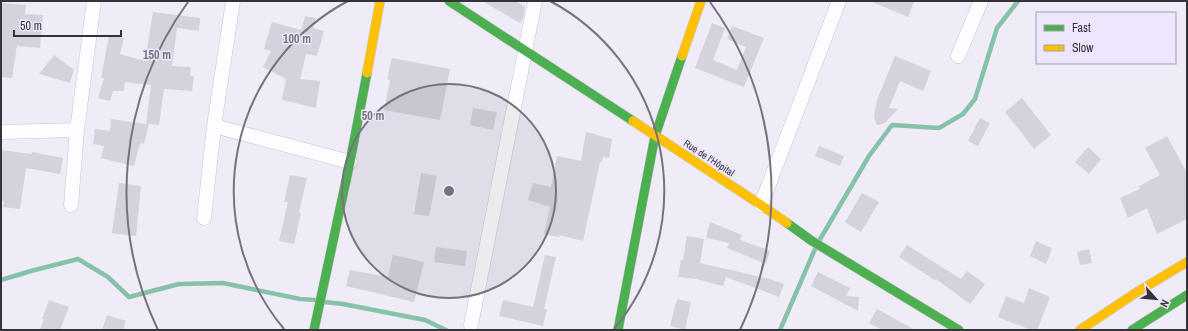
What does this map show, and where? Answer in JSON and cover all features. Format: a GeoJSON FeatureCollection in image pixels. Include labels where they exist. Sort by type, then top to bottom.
{"type":"FeatureCollection","features":[{"type":"Feature","properties":{"kind":"main road"},"geometry":{"type":"LineString","coordinates":[[314,330],[350,162],[380,1]]}},
{"type":"Feature","properties":{"kind":"main road","name":"Rue de l'Hôpital"},"geometry":{"type":"LineString","coordinates":[[449,1],[761,205],[812,241],[959,330]]}},
{"type":"Feature","properties":{"kind":"main road"},"geometry":{"type":"LineString","coordinates":[[618,330],[655,136],[701,1]]}},
{"type":"Feature","properties":{"kind":"main road"},"geometry":{"type":"LineString","coordinates":[[1080,330],[1187,262]]}},
{"type":"Feature","properties":{"kind":"main road"},"geometry":{"type":"LineString","coordinates":[[1132,330],[1187,295]]}},
{"type":"Feature","properties":{"kind":"street"},"geometry":{"type":"LineString","coordinates":[[71,205],[77,130],[94,1]]}},
{"type":"Feature","properties":{"kind":"street"},"geometry":{"type":"LineString","coordinates":[[204,218],[214,126],[232,1]]}},
{"type":"Feature","properties":{"kind":"street"},"geometry":{"type":"LineString","coordinates":[[471,325],[535,1]]}},
{"type":"Feature","properties":{"kind":"street"},"geometry":{"type":"LineString","coordinates":[[761,205],[840,1]]}},
{"type":"Feature","properties":{"kind":"street"},"geometry":{"type":"LineString","coordinates":[[958,56],[981,1]]}},
{"type":"Feature","properties":{"kind":"street"},"geometry":{"type":"LineString","coordinates":[[214,126],[350,162]]}},
{"type":"Feature","properties":{"kind":"street"},"geometry":{"type":"LineString","coordinates":[[1,132],[77,130]]}},
{"type":"Feature","properties":{"kind":"building"},"geometry":{"type":"Polygon","coordinates":[[[482,1],[516,1],[525,7],[523,18],[520,23],[482,1]]]}},
{"type":"Feature","properties":{"kind":"building"},"geometry":{"type":"Polygon","coordinates":[[[870,1],[914,1],[908,17],[870,1]]]}},
{"type":"Feature","properties":{"kind":"building"},"geometry":{"type":"Polygon","coordinates":[[[1,3],[26,5],[25,14],[43,15],[40,48],[17,46],[12,78],[1,77],[1,3]]]}},
{"type":"Feature","properties":{"kind":"building"},"geometry":{"type":"Polygon","coordinates":[[[153,12],[200,18],[199,31],[177,28],[172,66],[191,67],[190,76],[194,76],[192,91],[164,89],[159,125],[149,124],[144,144],[140,143],[134,166],[101,158],[104,146],[93,144],[95,129],[110,131],[111,119],[146,124],[151,85],[125,82],[124,91],[113,91],[110,101],[98,98],[104,78],[101,78],[109,35],[124,38],[120,54],[145,61],[153,12]]]}},
{"type":"Feature","properties":{"kind":"building"},"geometry":{"type":"Polygon","coordinates":[[[305,16],[316,18],[313,28],[324,31],[317,56],[306,54],[300,79],[320,81],[316,108],[282,100],[286,79],[263,67],[271,51],[264,49],[272,22],[301,30],[305,16]]]}},
{"type":"Feature","properties":{"kind":"building"},"geometry":{"type":"Polygon","coordinates":[[[712,23],[725,28],[713,60],[737,70],[746,47],[727,39],[732,26],[764,38],[744,87],[695,68],[712,23]]]}},
{"type":"Feature","properties":{"kind":"building"},"geometry":{"type":"Polygon","coordinates":[[[54,55],[74,69],[70,83],[39,74],[54,55]]]}},
{"type":"Feature","properties":{"kind":"building"},"geometry":{"type":"Polygon","coordinates":[[[895,56],[931,71],[923,91],[900,81],[889,108],[898,109],[885,123],[877,125],[874,117],[877,100],[895,56]]]}},
{"type":"Feature","properties":{"kind":"building"},"geometry":{"type":"Polygon","coordinates":[[[392,58],[450,69],[440,120],[384,110],[390,80],[387,79],[392,58]]]}},
{"type":"Feature","properties":{"kind":"building"},"geometry":{"type":"Polygon","coordinates":[[[1022,98],[1051,135],[1034,149],[1005,112],[1022,98]]]}},
{"type":"Feature","properties":{"kind":"building"},"geometry":{"type":"Polygon","coordinates":[[[473,108],[497,112],[493,130],[470,125],[473,108]]]}},
{"type":"Feature","properties":{"kind":"building"},"geometry":{"type":"Polygon","coordinates":[[[980,118],[990,123],[978,146],[968,141],[980,118]]]}},
{"type":"Feature","properties":{"kind":"building"},"geometry":{"type":"Polygon","coordinates":[[[586,132],[612,139],[609,158],[603,157],[602,162],[600,162],[583,241],[559,235],[559,237],[544,234],[550,207],[528,200],[533,183],[551,187],[557,156],[581,161],[586,132]]]}},
{"type":"Feature","properties":{"kind":"building"},"geometry":{"type":"Polygon","coordinates":[[[1167,136],[1187,173],[1187,219],[1157,234],[1147,208],[1128,218],[1120,198],[1140,189],[1139,186],[1160,175],[1145,148],[1167,136]]]}},
{"type":"Feature","properties":{"kind":"building"},"geometry":{"type":"Polygon","coordinates":[[[819,146],[844,156],[840,166],[815,156],[819,146]]]}},
{"type":"Feature","properties":{"kind":"building"},"geometry":{"type":"Polygon","coordinates":[[[1088,147],[1101,159],[1089,174],[1075,162],[1088,147]]]}},
{"type":"Feature","properties":{"kind":"building"},"geometry":{"type":"Polygon","coordinates":[[[1,150],[32,154],[32,152],[63,158],[60,174],[26,168],[20,209],[3,207],[4,201],[1,201],[1,150]]]}},
{"type":"Feature","properties":{"kind":"building"},"geometry":{"type":"Polygon","coordinates":[[[421,173],[437,176],[429,216],[414,214],[421,173]]]}},
{"type":"Feature","properties":{"kind":"building"},"geometry":{"type":"Polygon","coordinates":[[[290,175],[307,178],[299,212],[301,213],[294,244],[279,241],[288,202],[284,202],[290,175]]]}},
{"type":"Feature","properties":{"kind":"building"},"geometry":{"type":"Polygon","coordinates":[[[119,183],[141,186],[136,236],[112,233],[119,183]]]}},
{"type":"Feature","properties":{"kind":"building"},"geometry":{"type":"Polygon","coordinates":[[[862,193],[879,202],[861,232],[845,222],[862,193]]]}},
{"type":"Feature","properties":{"kind":"building"},"geometry":{"type":"Polygon","coordinates":[[[710,222],[742,235],[740,240],[770,251],[766,264],[727,248],[729,243],[706,238],[710,222]]]}},
{"type":"Feature","properties":{"kind":"building"},"geometry":{"type":"Polygon","coordinates":[[[687,236],[704,239],[700,263],[770,279],[784,284],[779,297],[726,277],[723,286],[696,279],[678,277],[681,260],[683,260],[687,236]]]}},
{"type":"Feature","properties":{"kind":"building"},"geometry":{"type":"Polygon","coordinates":[[[1036,241],[1052,248],[1046,264],[1030,256],[1036,241]]]}},
{"type":"Feature","properties":{"kind":"building"},"geometry":{"type":"Polygon","coordinates":[[[907,245],[961,279],[967,271],[985,284],[970,304],[936,279],[935,280],[899,257],[907,245]]]}},
{"type":"Feature","properties":{"kind":"building"},"geometry":{"type":"Polygon","coordinates":[[[436,247],[467,251],[465,266],[434,262],[436,247]]]}},
{"type":"Feature","properties":{"kind":"building"},"geometry":{"type":"Polygon","coordinates":[[[1089,249],[1092,263],[1080,265],[1077,252],[1089,249]]]}},
{"type":"Feature","properties":{"kind":"building"},"geometry":{"type":"Polygon","coordinates":[[[393,255],[424,262],[414,302],[346,286],[350,270],[388,277],[393,255]]]}},
{"type":"Feature","properties":{"kind":"building"},"geometry":{"type":"Polygon","coordinates":[[[545,255],[556,257],[544,309],[547,310],[543,326],[499,316],[503,300],[533,307],[545,255]]]}},
{"type":"Feature","properties":{"kind":"building"},"geometry":{"type":"Polygon","coordinates":[[[818,272],[850,288],[846,296],[859,297],[858,311],[811,286],[818,272]]]}},
{"type":"Feature","properties":{"kind":"building"},"geometry":{"type":"Polygon","coordinates":[[[1029,288],[1050,297],[1037,330],[1031,330],[998,317],[1006,296],[1024,303],[1029,288]]]}},
{"type":"Feature","properties":{"kind":"building"},"geometry":{"type":"Polygon","coordinates":[[[677,299],[691,302],[685,330],[670,326],[677,299]]]}},
{"type":"Feature","properties":{"kind":"building"},"geometry":{"type":"Polygon","coordinates":[[[49,300],[69,307],[60,330],[40,330],[44,319],[42,319],[49,300]]]}},
{"type":"Feature","properties":{"kind":"building"},"geometry":{"type":"Polygon","coordinates":[[[877,309],[915,330],[882,330],[869,323],[877,309]]]}},
{"type":"Feature","properties":{"kind":"building"},"geometry":{"type":"Polygon","coordinates":[[[107,315],[126,321],[123,330],[102,330],[107,315]]]}},
{"type":"Feature","properties":{"kind":"waterway"},"geometry":{"type":"LineString","coordinates":[[819,241],[869,156],[892,125],[939,128],[963,114],[975,99],[997,28],[1018,1]]}},
{"type":"Feature","properties":{"kind":"waterway"},"geometry":{"type":"LineString","coordinates":[[780,330],[815,249]]}},
{"type":"Feature","properties":{"kind":"waterway"},"geometry":{"type":"LineString","coordinates":[[1,280],[78,259],[108,277],[129,297],[179,284],[223,283],[300,299],[315,300]]}},
{"type":"Feature","properties":{"kind":"waterway"},"geometry":{"type":"LineString","coordinates":[[324,302],[343,304],[425,320],[446,330]]}},
{"type":"Feature","properties":{"kind":"traffic: fast"},"geometry":{"type":"LineString","coordinates":[[449,1],[633,121]]}},
{"type":"Feature","properties":{"kind":"traffic: fast"},"geometry":{"type":"LineString","coordinates":[[618,330],[655,136],[682,56]]}},
{"type":"Feature","properties":{"kind":"traffic: fast"},"geometry":{"type":"LineString","coordinates":[[314,330],[350,162],[367,73]]}},
{"type":"Feature","properties":{"kind":"traffic: fast"},"geometry":{"type":"LineString","coordinates":[[787,223],[812,241],[959,330]]}},
{"type":"Feature","properties":{"kind":"traffic: fast"},"geometry":{"type":"LineString","coordinates":[[1132,330],[1187,295]]}},
{"type":"Feature","properties":{"kind":"traffic: slow"},"geometry":{"type":"LineString","coordinates":[[367,73],[380,1]]}},
{"type":"Feature","properties":{"kind":"traffic: slow"},"geometry":{"type":"LineString","coordinates":[[682,56],[701,1]]}},
{"type":"Feature","properties":{"kind":"traffic: slow"},"geometry":{"type":"LineString","coordinates":[[633,121],[787,223]]}},
{"type":"Feature","properties":{"kind":"traffic: slow"},"geometry":{"type":"LineString","coordinates":[[1080,330],[1137,292],[1187,262]]}}]}
